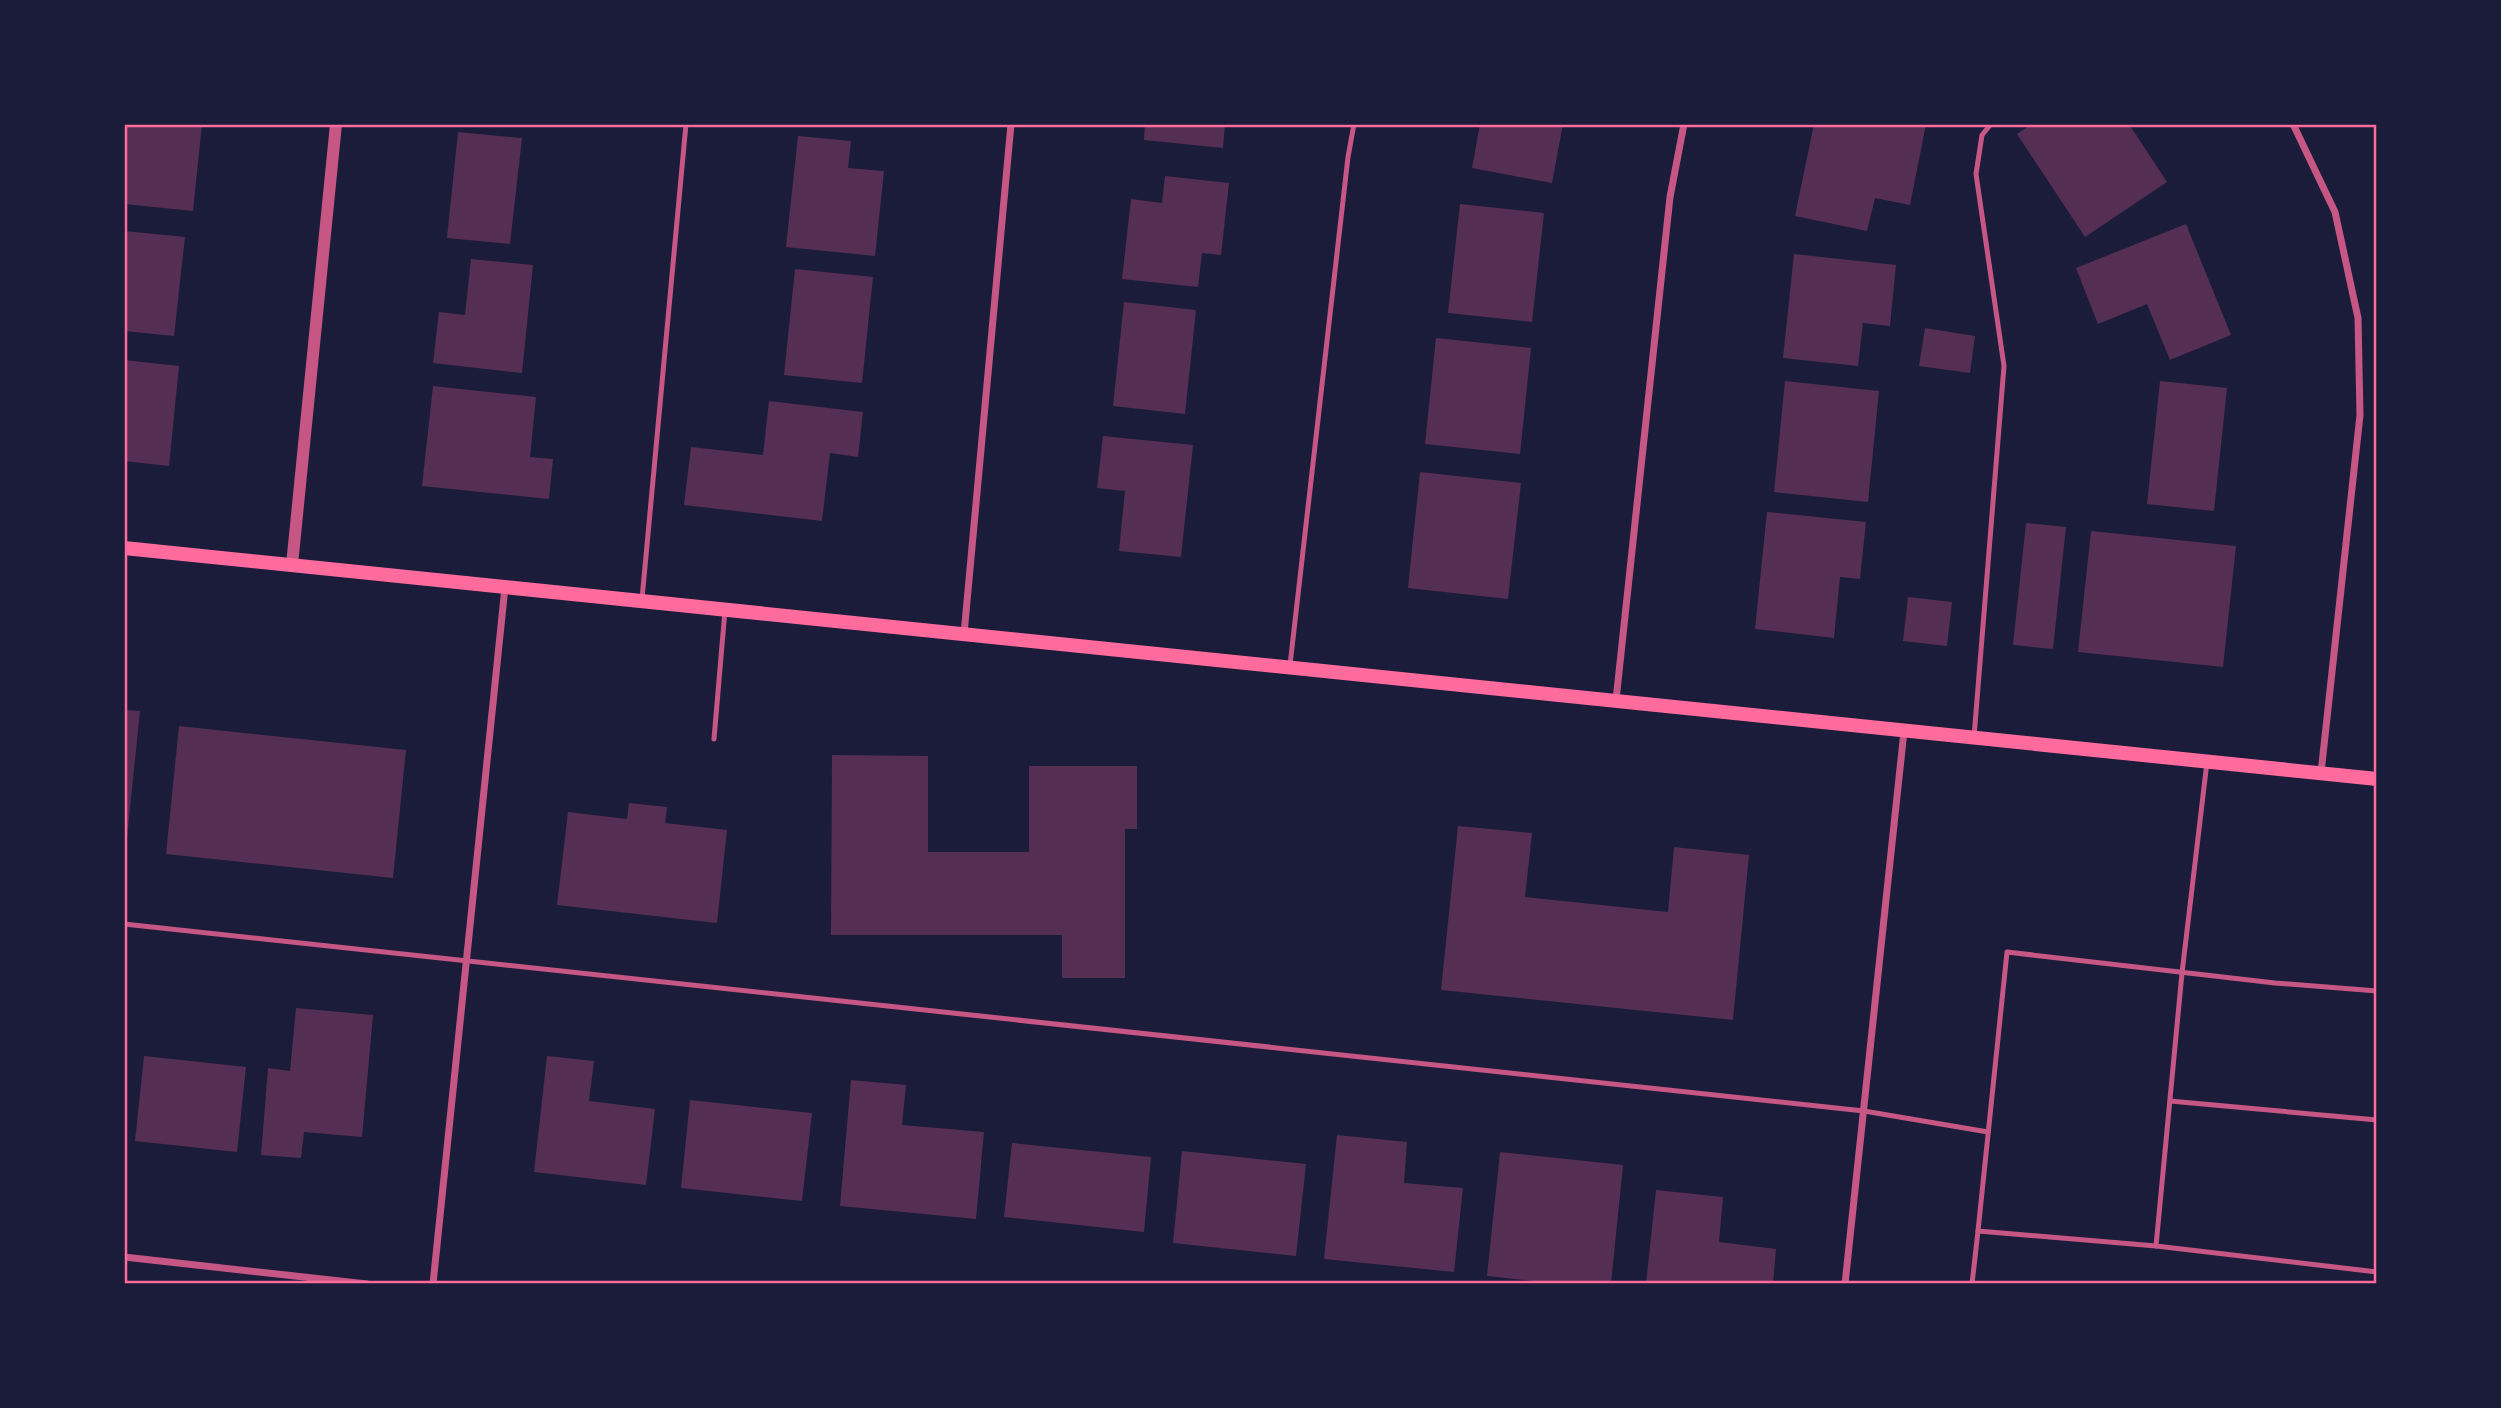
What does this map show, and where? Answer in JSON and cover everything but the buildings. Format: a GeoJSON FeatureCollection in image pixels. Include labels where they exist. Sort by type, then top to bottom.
{"type":"FeatureCollection","features":[{"type":"Feature","properties":{"kind":"main road"},"geometry":{"type":"LineString","coordinates":[[124,548],[2377,779]]}},
{"type":"Feature","properties":{"kind":"street"},"geometry":{"type":"LineString","coordinates":[[292,565],[336,124]]}},
{"type":"Feature","properties":{"kind":"street"},"geometry":{"type":"LineString","coordinates":[[964,634],[1011,124]]}},
{"type":"Feature","properties":{"kind":"street"},"geometry":{"type":"LineString","coordinates":[[1616,701],[1670,197],[1684,124]]}},
{"type":"Feature","properties":{"kind":"street"},"geometry":{"type":"LineString","coordinates":[[2293,124],[2335,212],[2358,318],[2360,415],[2321,774]]}},
{"type":"Feature","properties":{"kind":"street"},"geometry":{"type":"LineString","coordinates":[[433,1284],[505,587]]}},
{"type":"Feature","properties":{"kind":"street"},"geometry":{"type":"LineString","coordinates":[[1846,1284],[1904,731]]}},
{"type":"Feature","properties":{"kind":"street"},"geometry":{"type":"LineString","coordinates":[[124,1256],[367,1284]]}},
{"type":"Feature","properties":{"kind":"lane"},"geometry":{"type":"LineString","coordinates":[[642,601],[686,124]]}},
{"type":"Feature","properties":{"kind":"lane"},"geometry":{"type":"LineString","coordinates":[[1289,668],[1354,124]]}},
{"type":"Feature","properties":{"kind":"lane"},"geometry":{"type":"LineString","coordinates":[[1974,738],[2004,366],[1976,174],[1982,135],[1992,124]]}},
{"type":"Feature","properties":{"kind":"lane"},"geometry":{"type":"LineString","coordinates":[[713,739],[725,610]]}},
{"type":"Feature","properties":{"kind":"lane"},"geometry":{"type":"LineString","coordinates":[[2156,1246],[2182,973],[2207,762]]}},
{"type":"Feature","properties":{"kind":"lane"},"geometry":{"type":"LineString","coordinates":[[124,923],[1864,1111],[1988,1132]]}},
{"type":"Feature","properties":{"kind":"lane"},"geometry":{"type":"LineString","coordinates":[[1972,1284],[2007,952],[2182,973],[2377,991]]}},
{"type":"Feature","properties":{"kind":"lane"},"geometry":{"type":"LineString","coordinates":[[2170,1101],[2377,1120]]}},
{"type":"Feature","properties":{"kind":"lane"},"geometry":{"type":"LineString","coordinates":[[1978,1231],[2156,1246],[2377,1272]]}}]}
